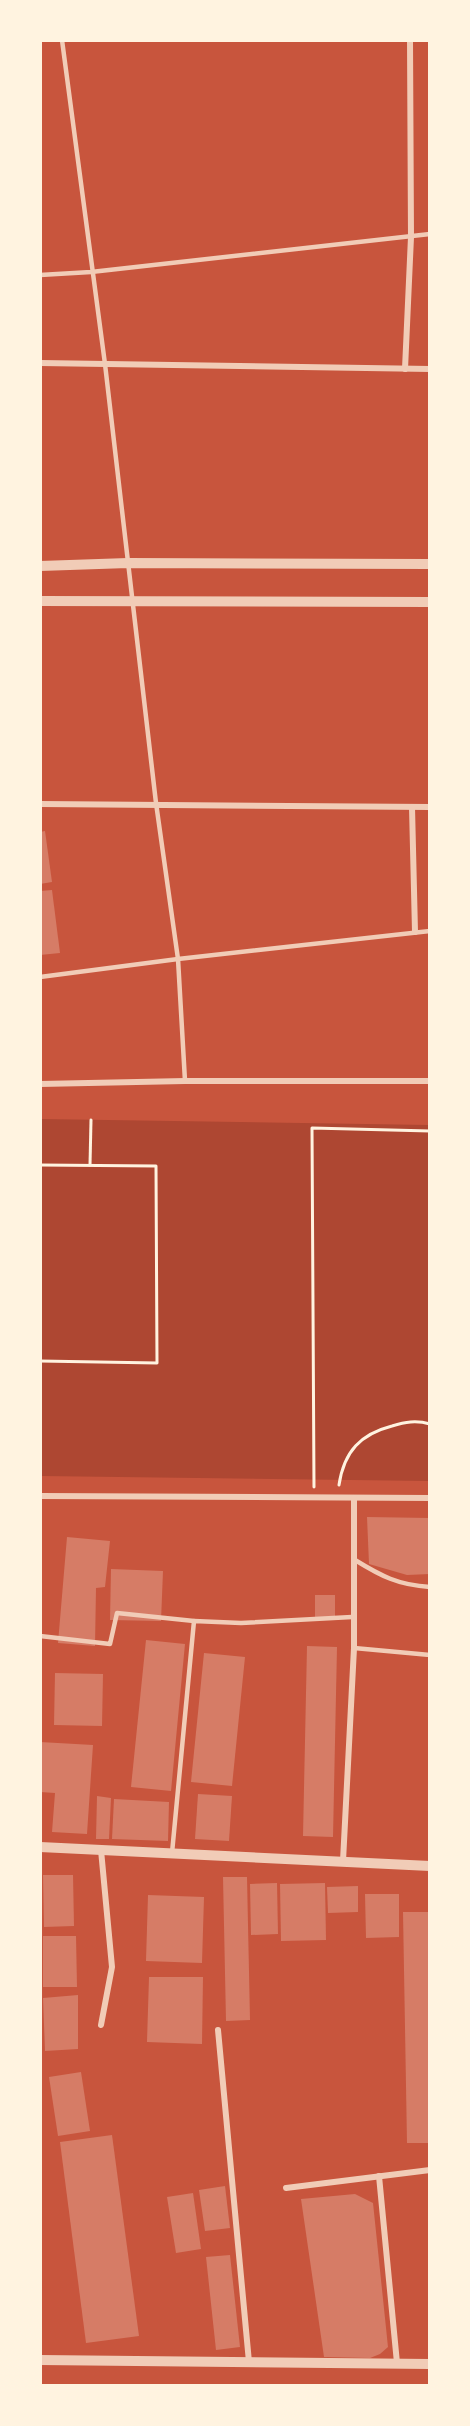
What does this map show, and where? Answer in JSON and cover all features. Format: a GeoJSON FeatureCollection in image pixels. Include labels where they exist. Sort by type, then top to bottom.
{"type":"FeatureCollection","features":[{"type":"Feature","properties":{"kind":"street"},"geometry":{"type":"LineString","coordinates":[[405,369],[411,237],[410,40]]}},
{"type":"Feature","properties":{"kind":"street"},"geometry":{"type":"LineString","coordinates":[[40,363],[429,369]]}},
{"type":"Feature","properties":{"kind":"street"},"geometry":{"type":"LineString","coordinates":[[40,566],[128,563],[429,564]]}},
{"type":"Feature","properties":{"kind":"street"},"geometry":{"type":"LineString","coordinates":[[40,601],[429,602]]}},
{"type":"Feature","properties":{"kind":"street"},"geometry":{"type":"LineString","coordinates":[[40,804],[156,803],[429,807]]}},
{"type":"Feature","properties":{"kind":"street"},"geometry":{"type":"LineString","coordinates":[[412,807],[415,932]]}},
{"type":"Feature","properties":{"kind":"street"},"geometry":{"type":"LineString","coordinates":[[40,1084],[185,1081],[429,1081]]}},
{"type":"Feature","properties":{"kind":"street"},"geometry":{"type":"LineString","coordinates":[[40,1496],[429,1498]]}},
{"type":"Feature","properties":{"kind":"street"},"geometry":{"type":"LineString","coordinates":[[343,1861],[354,1648],[352,1617],[355,1560],[354,1498]]}},
{"type":"Feature","properties":{"kind":"street"},"geometry":{"type":"LineString","coordinates":[[40,1847],[429,1866]]}},
{"type":"Feature","properties":{"kind":"street"},"geometry":{"type":"LineString","coordinates":[[101,1850],[112,1967],[101,2025]]}},
{"type":"Feature","properties":{"kind":"street"},"geometry":{"type":"LineString","coordinates":[[218,2030],[249,2362]]}},
{"type":"Feature","properties":{"kind":"street"},"geometry":{"type":"LineString","coordinates":[[286,2188],[429,2170]]}},
{"type":"Feature","properties":{"kind":"street"},"geometry":{"type":"LineString","coordinates":[[380,2176],[397,2363]]}},
{"type":"Feature","properties":{"kind":"street"},"geometry":{"type":"LineString","coordinates":[[40,2360],[429,2364]]}},
{"type":"Feature","properties":{"kind":"lane"},"geometry":{"type":"LineString","coordinates":[[62,40],[105,364],[156,803],[178,959],[185,1081]]}},
{"type":"Feature","properties":{"kind":"lane"},"geometry":{"type":"LineString","coordinates":[[40,275],[91,272],[429,234]]}},
{"type":"Feature","properties":{"kind":"lane"},"geometry":{"type":"LineString","coordinates":[[40,977],[429,931]]}},
{"type":"Feature","properties":{"kind":"lane"},"geometry":{"type":"LineString","coordinates":[[355,1560],[381,1576],[407,1586],[429,1587]]}},
{"type":"Feature","properties":{"kind":"lane"},"geometry":{"type":"LineString","coordinates":[[40,1636],[110,1644],[117,1613],[241,1623],[352,1617]]}},
{"type":"Feature","properties":{"kind":"lane"},"geometry":{"type":"LineString","coordinates":[[172,1853],[194,1621]]}},
{"type":"Feature","properties":{"kind":"lane"},"geometry":{"type":"LineString","coordinates":[[354,1648],[429,1655]]}},
{"type":"Feature","properties":{"kind":"path"},"geometry":{"type":"LineString","coordinates":[[90,1165],[91,1120]]}},
{"type":"Feature","properties":{"kind":"path"},"geometry":{"type":"LineString","coordinates":[[322,1490],[314,1490],[312,1128],[429,1131]]}},
{"type":"Feature","properties":{"kind":"path"},"geometry":{"type":"LineString","coordinates":[[40,1165],[156,1166],[157,1363],[40,1361]]}},
{"type":"Feature","properties":{"kind":"path"},"geometry":{"type":"LineString","coordinates":[[339,1490],[348,1457],[357,1442],[373,1431],[408,1421],[429,1424]]}},
{"type":"Feature","properties":{"kind":"shaded area"},"geometry":{"type":"Polygon","coordinates":[[[41,1119],[429,1125],[429,1481],[41,1476],[41,1119]]]}},
{"type":"Feature","properties":{"kind":"building"},"geometry":{"type":"Polygon","coordinates":[[[45,831],[52,882],[40,884],[40,832],[45,831]]]}},
{"type":"Feature","properties":{"kind":"building"},"geometry":{"type":"Polygon","coordinates":[[[52,890],[60,953],[40,955],[40,891],[52,890]]]}},
{"type":"Feature","properties":{"kind":"building"},"geometry":{"type":"Polygon","coordinates":[[[367,1517],[430,1518],[430,1574],[407,1575],[369,1564],[367,1517]]]}},
{"type":"Feature","properties":{"kind":"building"},"geometry":{"type":"Polygon","coordinates":[[[67,1537],[110,1541],[105,1587],[96,1588],[95,1646],[58,1643],[67,1537]]]}},
{"type":"Feature","properties":{"kind":"building"},"geometry":{"type":"Polygon","coordinates":[[[111,1569],[163,1571],[161,1621],[110,1620],[111,1569]]]}},
{"type":"Feature","properties":{"kind":"building"},"geometry":{"type":"Polygon","coordinates":[[[315,1595],[335,1595],[335,1618],[315,1618],[315,1595]]]}},
{"type":"Feature","properties":{"kind":"building"},"geometry":{"type":"Polygon","coordinates":[[[146,1640],[185,1644],[171,1791],[131,1787],[146,1640]]]}},
{"type":"Feature","properties":{"kind":"building"},"geometry":{"type":"Polygon","coordinates":[[[307,1646],[337,1647],[333,1837],[303,1836],[307,1646]]]}},
{"type":"Feature","properties":{"kind":"building"},"geometry":{"type":"Polygon","coordinates":[[[204,1653],[245,1657],[232,1786],[191,1782],[204,1653]]]}},
{"type":"Feature","properties":{"kind":"building"},"geometry":{"type":"Polygon","coordinates":[[[55,1673],[103,1674],[102,1726],[54,1725],[55,1673]]]}},
{"type":"Feature","properties":{"kind":"building"},"geometry":{"type":"Polygon","coordinates":[[[40,1742],[93,1745],[87,1834],[52,1832],[55,1793],[40,1792],[40,1742]]]}},
{"type":"Feature","properties":{"kind":"building"},"geometry":{"type":"Polygon","coordinates":[[[198,1794],[232,1796],[229,1841],[195,1839],[198,1794]]]}},
{"type":"Feature","properties":{"kind":"building"},"geometry":{"type":"Polygon","coordinates":[[[97,1796],[111,1798],[109,1839],[96,1839],[97,1796]]]}},
{"type":"Feature","properties":{"kind":"building"},"geometry":{"type":"Polygon","coordinates":[[[114,1799],[169,1802],[168,1841],[112,1839],[114,1799]]]}},
{"type":"Feature","properties":{"kind":"building"},"geometry":{"type":"Polygon","coordinates":[[[43,1875],[73,1875],[74,1926],[44,1927],[43,1875]]]}},
{"type":"Feature","properties":{"kind":"building"},"geometry":{"type":"Polygon","coordinates":[[[223,1877],[247,1877],[250,2020],[226,2021],[223,1877]]]}},
{"type":"Feature","properties":{"kind":"building"},"geometry":{"type":"Polygon","coordinates":[[[277,1883],[278,1934],[251,1935],[250,1884],[277,1883]]]}},
{"type":"Feature","properties":{"kind":"building"},"geometry":{"type":"Polygon","coordinates":[[[325,1883],[326,1940],[281,1941],[280,1884],[325,1883]]]}},
{"type":"Feature","properties":{"kind":"building"},"geometry":{"type":"Polygon","coordinates":[[[358,1886],[358,1912],[328,1913],[327,1887],[358,1886]]]}},
{"type":"Feature","properties":{"kind":"building"},"geometry":{"type":"Polygon","coordinates":[[[365,1894],[399,1894],[399,1937],[366,1938],[365,1894]]]}},
{"type":"Feature","properties":{"kind":"building"},"geometry":{"type":"Polygon","coordinates":[[[148,1895],[204,1897],[202,1963],[146,1961],[148,1895]]]}},
{"type":"Feature","properties":{"kind":"building"},"geometry":{"type":"Polygon","coordinates":[[[403,1912],[430,1912],[430,2143],[407,2143],[403,1912]]]}},
{"type":"Feature","properties":{"kind":"building"},"geometry":{"type":"Polygon","coordinates":[[[43,1936],[76,1936],[77,1987],[43,1987],[43,1936]]]}},
{"type":"Feature","properties":{"kind":"building"},"geometry":{"type":"Polygon","coordinates":[[[149,1977],[203,1977],[202,2044],[147,2042],[149,1977]]]}},
{"type":"Feature","properties":{"kind":"building"},"geometry":{"type":"Polygon","coordinates":[[[78,1995],[78,2049],[45,2051],[43,1998],[78,1995]]]}},
{"type":"Feature","properties":{"kind":"building"},"geometry":{"type":"Polygon","coordinates":[[[81,2072],[90,2131],[58,2136],[49,2077],[81,2072]]]}},
{"type":"Feature","properties":{"kind":"building"},"geometry":{"type":"Polygon","coordinates":[[[112,2135],[139,2336],[86,2343],[60,2142],[112,2135]]]}},
{"type":"Feature","properties":{"kind":"building"},"geometry":{"type":"Polygon","coordinates":[[[225,2186],[230,2228],[205,2231],[199,2190],[225,2186]]]}},
{"type":"Feature","properties":{"kind":"building"},"geometry":{"type":"Polygon","coordinates":[[[193,2193],[201,2249],[176,2253],[167,2197],[193,2193]]]}},
{"type":"Feature","properties":{"kind":"building"},"geometry":{"type":"Polygon","coordinates":[[[355,2194],[373,2203],[388,2347],[380,2354],[370,2358],[324,2357],[301,2199],[355,2194]]]}},
{"type":"Feature","properties":{"kind":"building"},"geometry":{"type":"Polygon","coordinates":[[[230,2255],[240,2347],[216,2350],[206,2257],[230,2255]]]}}]}
